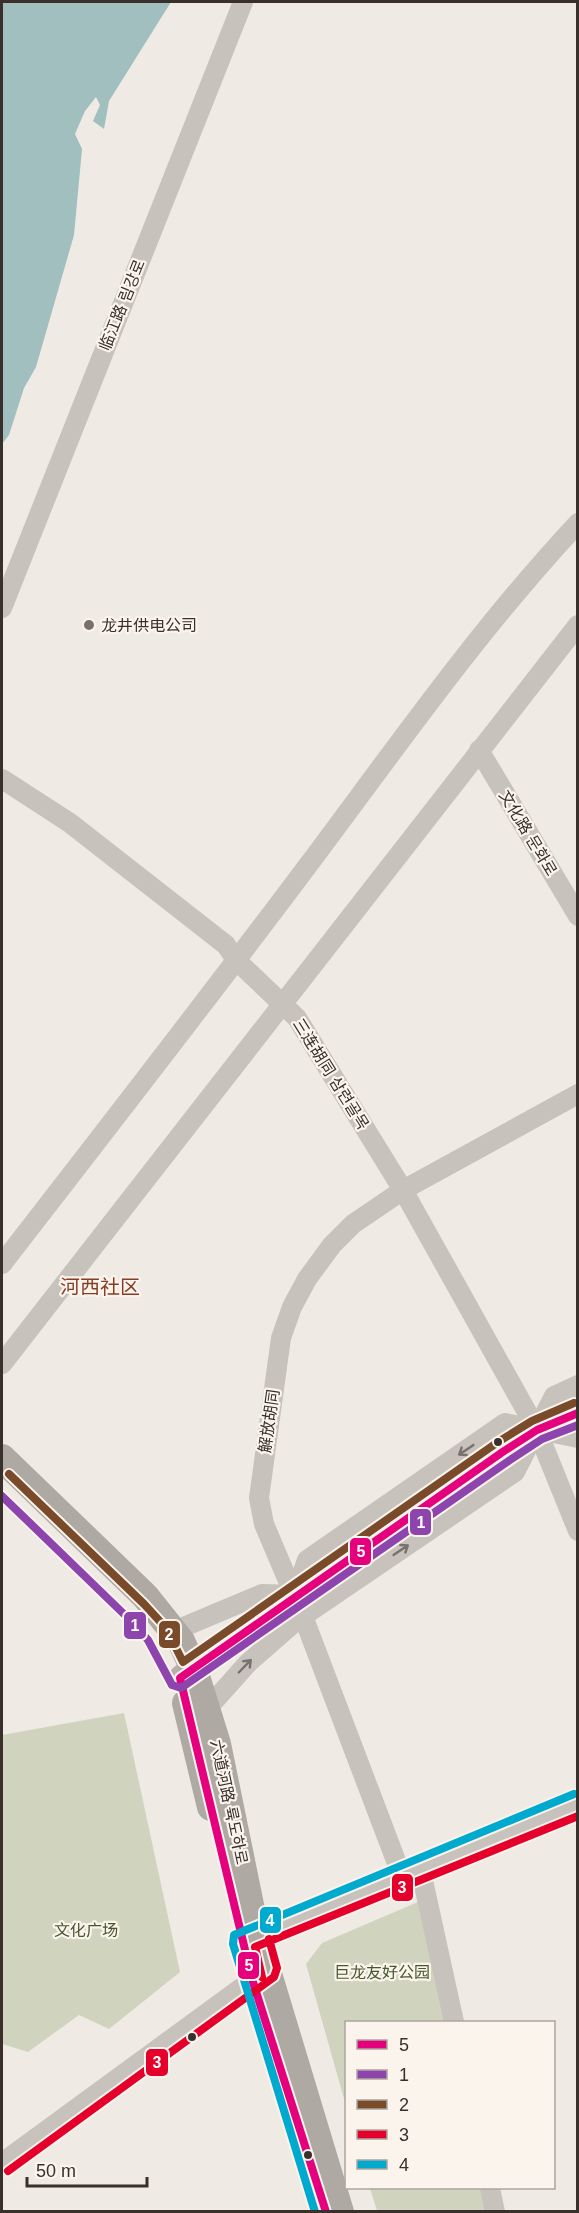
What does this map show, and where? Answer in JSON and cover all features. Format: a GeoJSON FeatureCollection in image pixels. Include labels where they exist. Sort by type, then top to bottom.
{"type":"FeatureCollection","features":[{"type":"Feature","properties":{"kind":"highway","name":"六道河路 륙도하로"},"geometry":{"type":"LineString","coordinates":[[2,1458],[145,1596],[174,1631],[250,1938],[326,2211]]}},
{"type":"Feature","properties":{"kind":"highway","name":"六道河路 륙도하로"},"geometry":{"type":"LineString","coordinates":[[2,1482],[136,1611],[157,1634],[186,1673],[206,1710],[217,1744],[250,1938]]}},
{"type":"Feature","properties":{"kind":"highway","name":"六道河路 륙도하로"},"geometry":{"type":"LineString","coordinates":[[260,1974],[340,2211]]}},
{"type":"Feature","properties":{"kind":"main road"},"geometry":{"type":"LineString","coordinates":[[186,1673],[299,1606],[537,1430],[578,1413]]}},
{"type":"Feature","properties":{"kind":"street","name":"临江路 림강로"},"geometry":{"type":"LineString","coordinates":[[2,608],[243,2]]}},
{"type":"Feature","properties":{"kind":"street"},"geometry":{"type":"LineString","coordinates":[[2,1264],[236,960],[476,640],[516,590],[578,523]]}},
{"type":"Feature","properties":{"kind":"street"},"geometry":{"type":"LineString","coordinates":[[2,1364],[578,625]]}},
{"type":"Feature","properties":{"kind":"street","name":"文化路 문화로"},"geometry":{"type":"LineString","coordinates":[[479,750],[578,916]]}},
{"type":"Feature","properties":{"kind":"street","name":"三连胡同 삼련골목"},"geometry":{"type":"LineString","coordinates":[[2,779],[79,831],[226,945],[236,960],[284,1003],[297,1018],[403,1190],[537,1430],[578,1531]]}},
{"type":"Feature","properties":{"kind":"street","name":"解放胡同"},"geometry":{"type":"LineString","coordinates":[[400,1874],[299,1606],[264,1524],[259,1498],[281,1338],[292,1307],[308,1279],[332,1245],[353,1224],[403,1190],[578,1094]]}},
{"type":"Feature","properties":{"kind":"street"},"geometry":{"type":"LineString","coordinates":[[578,1385],[554,1396],[537,1430],[578,1438]]}},
{"type":"Feature","properties":{"kind":"street"},"geometry":{"type":"LineString","coordinates":[[174,1631],[262,1594],[299,1606],[206,1710]]}},
{"type":"Feature","properties":{"kind":"street"},"geometry":{"type":"LineString","coordinates":[[250,1938],[400,1874],[578,1804]]}},
{"type":"Feature","properties":{"kind":"street"},"geometry":{"type":"LineString","coordinates":[[420,1867],[454,2021]]}},
{"type":"Feature","properties":{"kind":"street"},"geometry":{"type":"LineString","coordinates":[[2,2163],[260,1974]]}},
{"type":"Feature","properties":{"kind":"street"},"geometry":{"type":"LineString","coordinates":[[490,2189],[495,2211]]}},
{"type":"Feature","properties":{"kind":"green space","name":"文化广场"},"geometry":{"type":"Polygon","coordinates":[[[124,1713],[180,1972],[109,2029],[79,2015],[28,2052],[2,2044],[2,1735],[124,1713]]]}},
{"type":"Feature","properties":{"kind":"green space","name":"巨龙友好公园"},"geometry":{"type":"Polygon","coordinates":[[[418,1902],[445,2021],[345,2021],[345,2102],[306,1964],[322,1943],[418,1902]]]}},
{"type":"Feature","properties":{"kind":"green space"},"geometry":{"type":"Polygon","coordinates":[[[370,2189],[482,2189],[487,2211],[377,2211],[370,2189]]]}},
{"type":"Feature","properties":{"kind":"water"},"geometry":{"type":"Polygon","coordinates":[[[2,2],[171,2],[109,101],[104,129],[93,121],[100,105],[96,97],[85,111],[75,134],[82,149],[74,235],[36,367],[24,388],[9,435],[2,444],[2,2]]]}},
{"type":"Feature","properties":{"kind":"transit line","name":"2"},"geometry":{"type":"LineString","coordinates":[[9,1474],[144,1604],[166,1628],[183,1662],[498,1442],[532,1421],[574,1403]]}},
{"type":"Feature","properties":{"kind":"transit line","name":"5"},"geometry":{"type":"LineString","coordinates":[[326,2212],[252,1979],[180,1678],[504,1451],[537,1430],[578,1413]]}},
{"type":"Feature","properties":{"kind":"transit line","name":"1"},"geometry":{"type":"LineString","coordinates":[[2,1496],[128,1618],[148,1640],[172,1685],[181,1688],[510,1460],[542,1439],[578,1425]]}},
{"type":"Feature","properties":{"kind":"transit line","name":"4"},"geometry":{"type":"LineString","coordinates":[[315,2212],[233,1944],[234,1935],[574,1794]]}},
{"type":"Feature","properties":{"kind":"transit line","name":"3"},"geometry":{"type":"LineString","coordinates":[[262,1977],[255,1947],[578,1816]]}},
{"type":"Feature","properties":{"kind":"transit line","name":"3"},"geometry":{"type":"LineString","coordinates":[[8,2171],[274,1977],[277,1968],[269,1939]]}},
{"type":"Feature","properties":{"kind":"place","name":"龙井供电公司"},"geometry":{"type":"Point","coordinates":[89,625]}},
{"type":"Feature","properties":{"kind":"district","name":"河西社区"},"geometry":{"type":"Point","coordinates":[100,1287]}}]}
